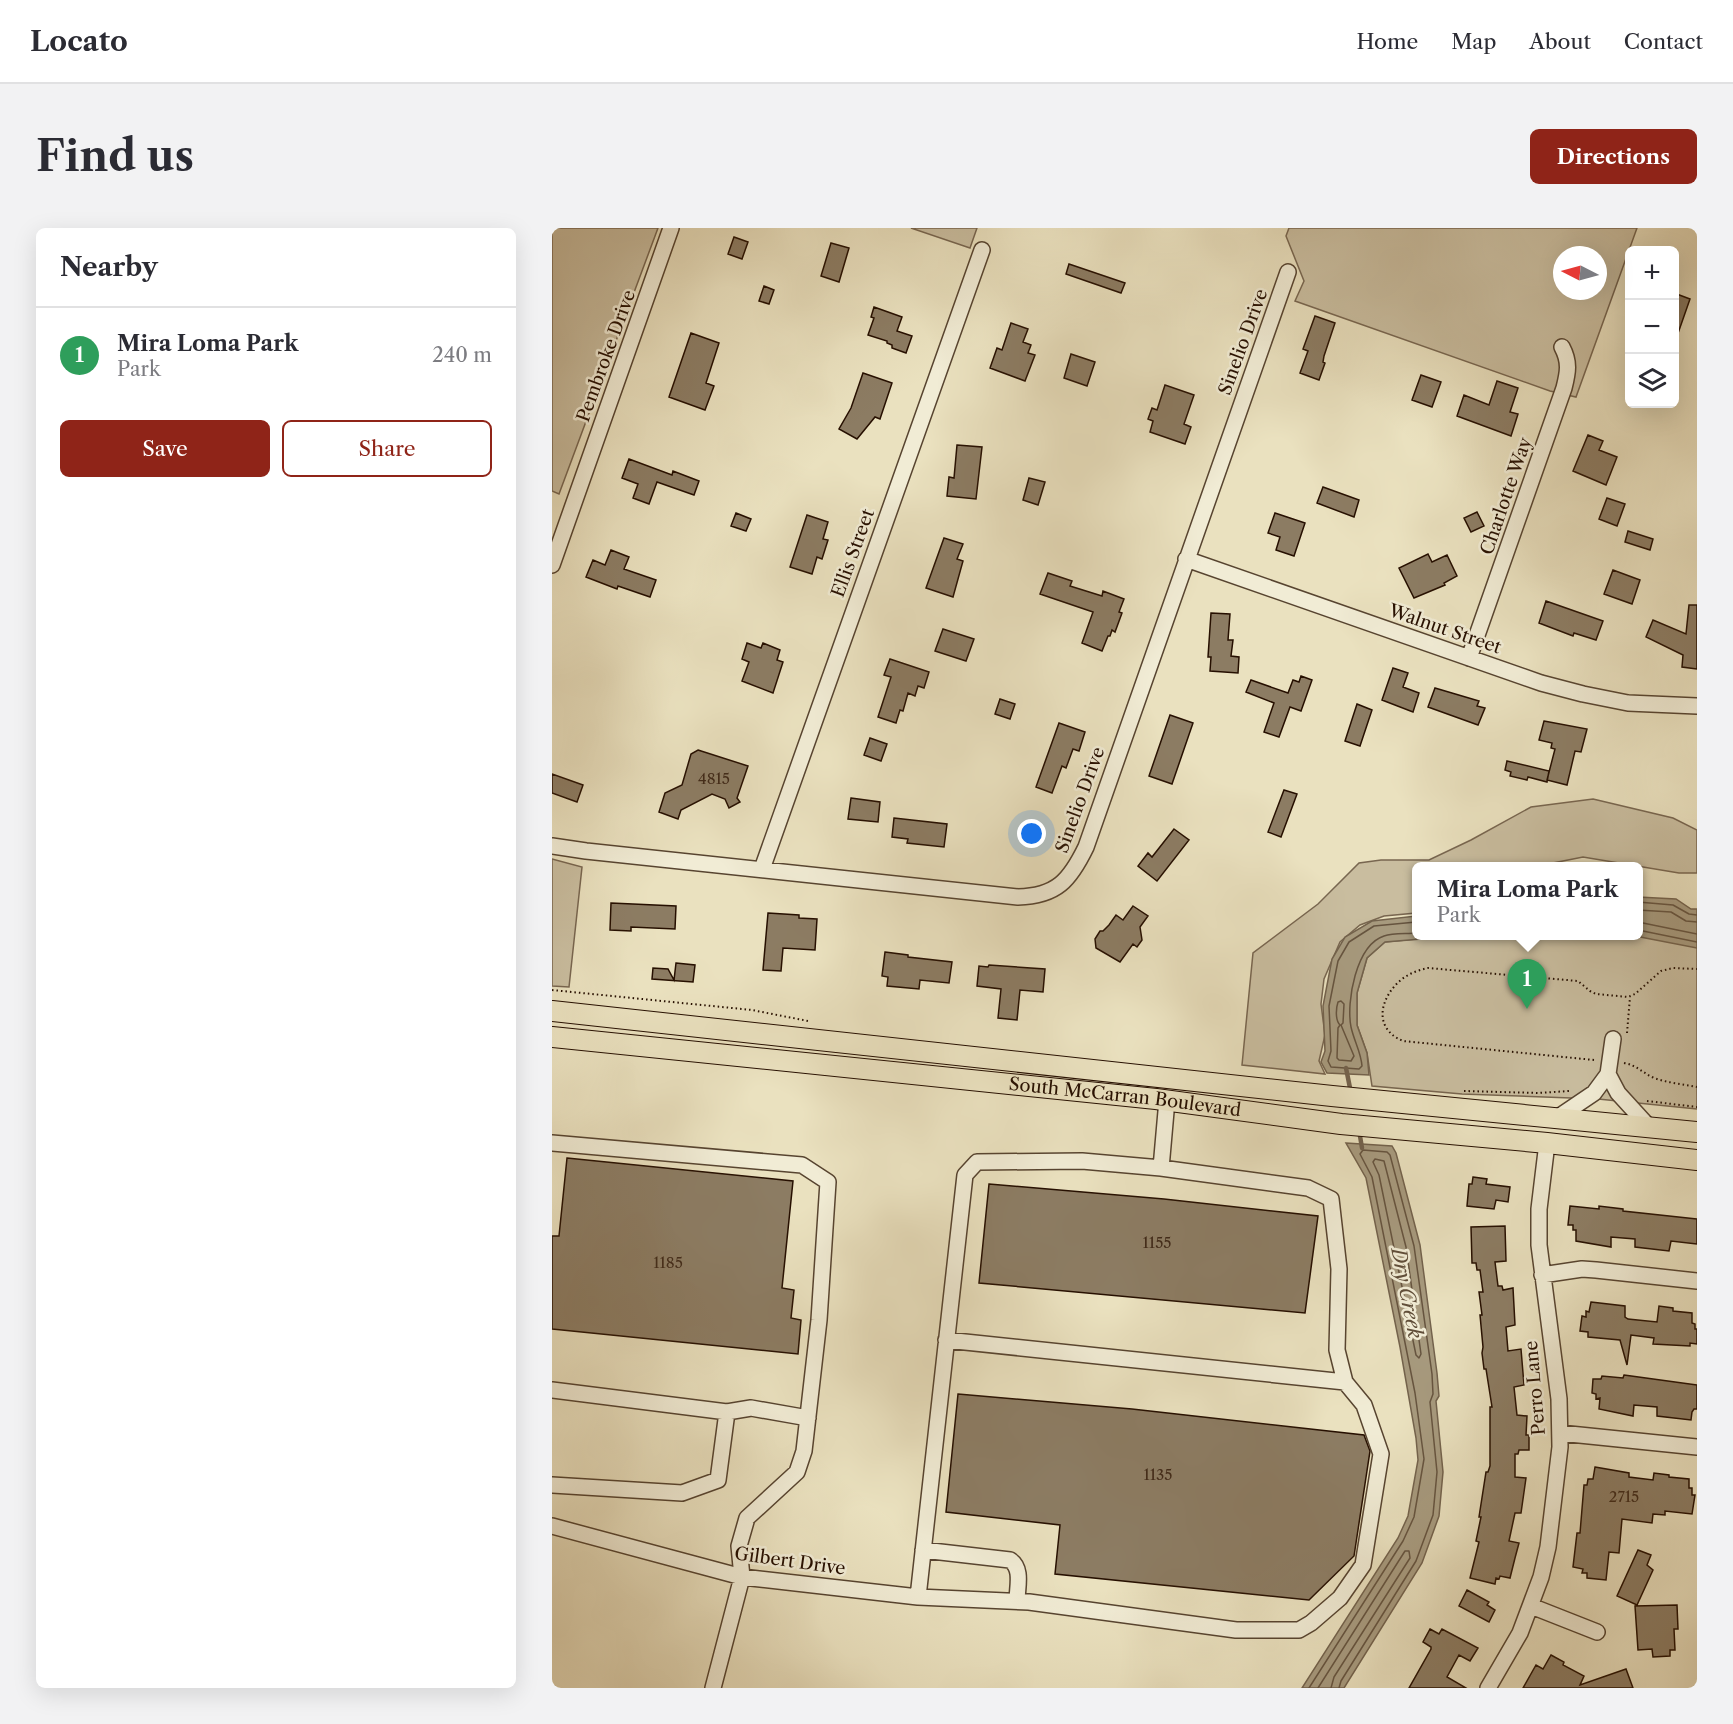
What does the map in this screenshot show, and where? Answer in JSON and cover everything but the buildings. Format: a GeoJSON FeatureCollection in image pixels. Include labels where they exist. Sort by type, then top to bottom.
{"type":"FeatureCollection","features":[{"type":"Feature","properties":{"kind":"main road"},"geometry":{"type":"LineString","coordinates":[[552,1006],[575,1013]]}},
{"type":"Feature","properties":{"kind":"main road","name":"South McCarran Boulevard"},"geometry":{"type":"LineString","coordinates":[[552,1011],[1377,1101],[1697,1132]]}},
{"type":"Feature","properties":{"kind":"main road","name":"South McCarran Boulevard"},"geometry":{"type":"LineString","coordinates":[[552,1037],[1167,1101],[1341,1124],[1697,1160]]}},
{"type":"Feature","properties":{"kind":"main road"},"geometry":{"type":"LineString","coordinates":[[552,1043],[573,1039]]}},
{"type":"Feature","properties":{"kind":"street","name":"Pembroke Drive"},"geometry":{"type":"LineString","coordinates":[[552,565],[671,228]]}},
{"type":"Feature","properties":{"kind":"street","name":"Ellis Street"},"geometry":{"type":"LineString","coordinates":[[762,869],[982,250]]}},
{"type":"Feature","properties":{"kind":"street","name":"Sinelio Drive"},"geometry":{"type":"LineString","coordinates":[[552,846],[1018,897],[1036,896],[1055,890],[1077,866],[1086,847],[1288,272]]}},
{"type":"Feature","properties":{"kind":"street","name":"Charlotte Way"},"geometry":{"type":"LineString","coordinates":[[1470,658],[1564,388],[1569,369],[1568,359],[1562,347]]}},
{"type":"Feature","properties":{"kind":"street","name":"Walnut Street"},"geometry":{"type":"LineString","coordinates":[[1186,559],[1541,683],[1628,703],[1697,706]]}},
{"type":"Feature","properties":{"kind":"street"},"geometry":{"type":"LineString","coordinates":[[1557,1118],[1594,1093],[1609,1070],[1620,1040]]}},
{"type":"Feature","properties":{"kind":"street"},"geometry":{"type":"LineString","coordinates":[[1609,1070],[1618,1093],[1649,1127]]}},
{"type":"Feature","properties":{"kind":"street"},"geometry":{"type":"LineString","coordinates":[[1161,1168],[1167,1101]]}},
{"type":"Feature","properties":{"kind":"street"},"geometry":{"type":"LineString","coordinates":[[552,1143],[802,1165],[828,1182],[819,1320],[804,1451],[797,1472],[747,1518],[739,1546],[742,1577],[713,1688]]}},
{"type":"Feature","properties":{"kind":"street","name":"Perro Lane"},"geometry":{"type":"LineString","coordinates":[[1488,1688],[1520,1633],[1541,1577],[1548,1547],[1560,1433],[1559,1399],[1542,1275],[1539,1209],[1546,1143]]}},
{"type":"Feature","properties":{"kind":"street"},"geometry":{"type":"LineString","coordinates":[[918,1597],[946,1340],[965,1175],[976,1162],[1082,1161],[1161,1168],[1308,1188],[1332,1199],[1339,1269],[1337,1350],[1345,1382],[946,1340]]}},
{"type":"Feature","properties":{"kind":"street"},"geometry":{"type":"LineString","coordinates":[[1542,1275],[1582,1269],[1697,1281]]}},
{"type":"Feature","properties":{"kind":"street","name":"Gilbert Drive"},"geometry":{"type":"LineString","coordinates":[[552,1526],[742,1577],[918,1597],[1023,1601],[1236,1630],[1299,1630],[1341,1598],[1363,1565],[1381,1454],[1365,1405],[1345,1382]]}},
{"type":"Feature","properties":{"kind":"street"},"geometry":{"type":"LineString","coordinates":[[552,1390],[727,1412],[751,1408],[808,1418]]}},
{"type":"Feature","properties":{"kind":"street"},"geometry":{"type":"LineString","coordinates":[[552,1485],[682,1492],[718,1480],[727,1412]]}},
{"type":"Feature","properties":{"kind":"street"},"geometry":{"type":"LineString","coordinates":[[1560,1433],[1697,1448]]}},
{"type":"Feature","properties":{"kind":"street"},"geometry":{"type":"LineString","coordinates":[[923,1550],[1010,1560],[1018,1569],[1023,1601]]}},
{"type":"Feature","properties":{"kind":"street"},"geometry":{"type":"LineString","coordinates":[[1531,1606],[1597,1632]]}},
{"type":"Feature","properties":{"kind":"path"},"geometry":{"type":"LineString","coordinates":[[1630,996],[1596,993],[1578,981],[1428,968],[1415,971],[1402,978],[1388,995],[1382,1016],[1385,1026],[1396,1038],[1403,1041],[1599,1060],[1609,1070],[1622,1062],[1636,1066],[1651,1077],[1664,1082],[1697,1087]]}},
{"type":"Feature","properties":{"kind":"path"},"geometry":{"type":"LineString","coordinates":[[1620,1040],[1630,996],[1661,971],[1673,968],[1697,969]]}},
{"type":"Feature","properties":{"kind":"path"},"geometry":{"type":"LineString","coordinates":[[1458,1091],[1538,1093],[1573,1091]]}},
{"type":"Feature","properties":{"kind":"path"},"geometry":{"type":"LineString","coordinates":[[1642,1100],[1697,1107]]}},
{"type":"Feature","properties":{"kind":"shaded area"},"geometry":{"type":"Polygon","coordinates":[[[552,228],[658,228],[559,494],[552,491],[552,228]]]}},
{"type":"Feature","properties":{"kind":"shaded area"},"geometry":{"type":"Polygon","coordinates":[[[911,228],[977,228],[970,248],[911,228]]]}},
{"type":"Feature","properties":{"kind":"shaded area"},"geometry":{"type":"Polygon","coordinates":[[[1289,228],[1637,228],[1631,246],[1625,246],[1625,261],[1576,397],[1550,391],[1295,301],[1304,281],[1286,236],[1289,228]]]}},
{"type":"Feature","properties":{"kind":"shaded area"},"geometry":{"type":"Polygon","coordinates":[[[1593,799],[1673,818],[1697,830],[1697,873],[1679,873],[1643,867],[1643,862],[1613,862],[1583,857],[1558,862],[1412,862],[1412,913],[1384,916],[1360,925],[1340,942],[1324,979],[1321,1004],[1325,1035],[1319,1061],[1325,1074],[1242,1065],[1253,953],[1318,904],[1359,863],[1381,860],[1429,860],[1531,807],[1593,799]]]}},
{"type":"Feature","properties":{"kind":"shaded area"},"geometry":{"type":"Polygon","coordinates":[[[552,859],[582,867],[569,987],[552,986],[552,859]]]}},
{"type":"Feature","properties":{"kind":"shaded area"},"geometry":{"type":"Polygon","coordinates":[[[1643,936],[1697,938],[1697,1109],[1598,1099],[1462,1094],[1372,1086],[1367,1053],[1357,1025],[1357,993],[1367,958],[1385,942],[1412,939],[1643,940],[1643,936]]]}},
{"type":"Feature","properties":{"kind":"water"},"geometry":{"type":"Polygon","coordinates":[[[1643,897],[1676,899],[1691,909],[1697,909],[1697,948],[1643,938],[1643,897]]]}},
{"type":"Feature","properties":{"kind":"water"},"geometry":{"type":"Polygon","coordinates":[[[1412,916],[1412,940],[1385,942],[1367,958],[1357,993],[1357,1025],[1367,1053],[1369,1075],[1327,1073],[1321,1062],[1325,1051],[1323,1006],[1332,959],[1345,937],[1372,921],[1412,916]]]}},
{"type":"Feature","properties":{"kind":"water"},"geometry":{"type":"Polygon","coordinates":[[[1346,1143],[1392,1146],[1396,1153],[1420,1245],[1437,1373],[1439,1396],[1436,1401],[1443,1472],[1439,1516],[1422,1563],[1344,1688],[1302,1688],[1398,1538],[1408,1516],[1418,1460],[1400,1347],[1366,1178],[1346,1143]]]}},
{"type":"Feature","properties":{"kind":"waterway","name":"Dry Creek"},"geometry":{"type":"LineString","coordinates":[[1346,1068],[1351,1093]]}},
{"type":"Feature","properties":{"kind":"waterway","name":"Dry Creek"},"geometry":{"type":"LineString","coordinates":[[1359,1130],[1362,1148]]}},
{"type":"Feature","properties":{"kind":"place","name":"Mira Loma Park"},"geometry":{"type":"Point","coordinates":[1527,1009]}}]}
